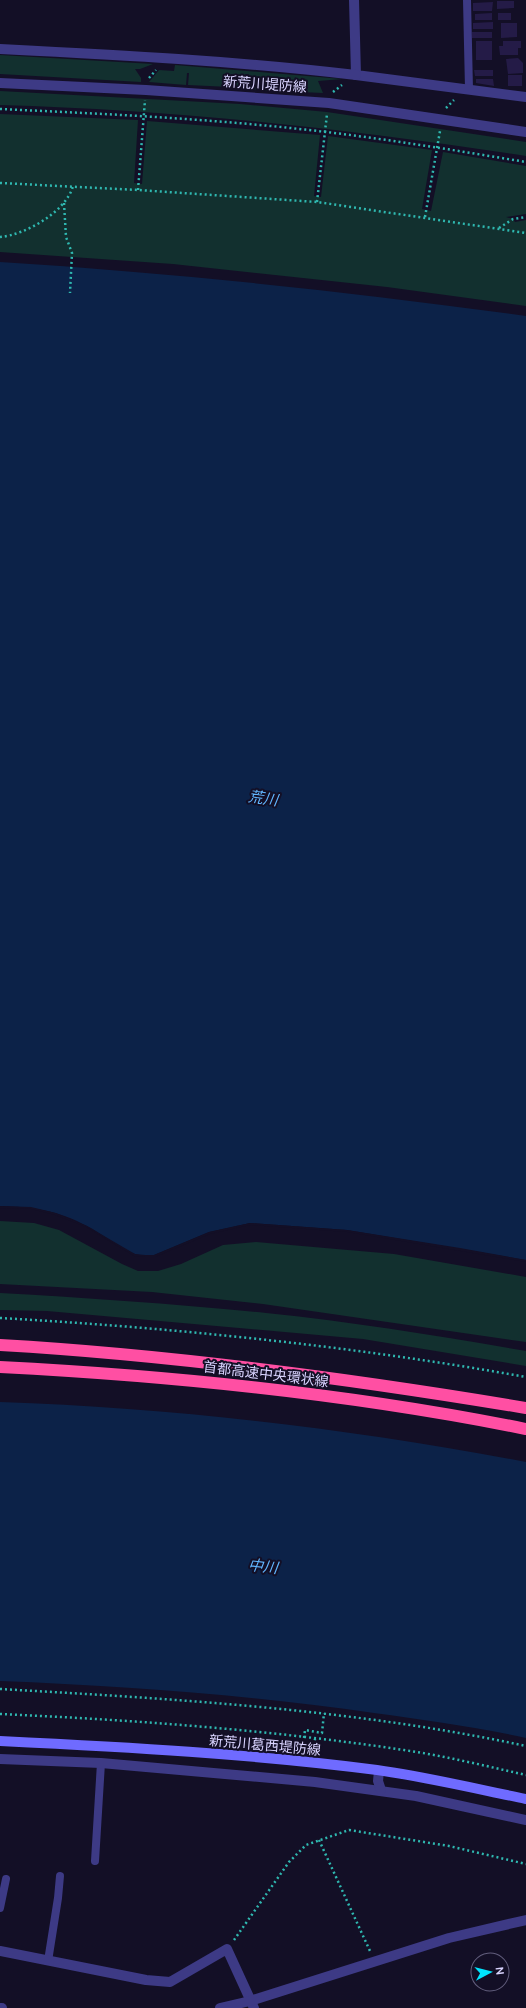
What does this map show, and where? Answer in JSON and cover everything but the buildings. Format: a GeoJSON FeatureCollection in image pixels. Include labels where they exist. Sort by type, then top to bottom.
{"type":"FeatureCollection","features":[{"type":"Feature","properties":{"kind":"highway","name":"首都高速中央環状線"},"geometry":{"type":"LineString","coordinates":[[0,1345],[55,1348],[284,1372],[420,1390],[526,1408]]}},
{"type":"Feature","properties":{"kind":"highway","name":"首都高速中央環状線"},"geometry":{"type":"LineString","coordinates":[[0,1367],[138,1375],[247,1386],[425,1411],[526,1429]]}},
{"type":"Feature","properties":{"kind":"main road","name":"新荒川葛西堤防線"},"geometry":{"type":"LineString","coordinates":[[0,1741],[118,1747],[305,1762],[379,1771],[526,1799]]}},
{"type":"Feature","properties":{"kind":"street"},"geometry":{"type":"LineString","coordinates":[[354,0],[356,75]]}},
{"type":"Feature","properties":{"kind":"street"},"geometry":{"type":"LineString","coordinates":[[0,49],[170,57],[285,66],[526,97]]}},
{"type":"Feature","properties":{"kind":"street","name":"新荒川堤防線"},"geometry":{"type":"LineString","coordinates":[[0,83],[146,90],[329,102],[526,132]]}},
{"type":"Feature","properties":{"kind":"street"},"geometry":{"type":"LineString","coordinates":[[0,1759],[101,1763],[316,1782],[416,1796],[526,1820]]}},
{"type":"Feature","properties":{"kind":"street"},"geometry":{"type":"LineString","coordinates":[[379,1771],[378,1781],[381,1790]]}},
{"type":"Feature","properties":{"kind":"street"},"geometry":{"type":"LineString","coordinates":[[220,2008],[252,2005],[375,1961],[449,1938],[526,1920]]}},
{"type":"Feature","properties":{"kind":"street"},"geometry":{"type":"LineString","coordinates":[[0,1951],[146,1980],[170,1982],[227,1949],[252,2005]]}},
{"type":"Feature","properties":{"kind":"lane"},"geometry":{"type":"LineString","coordinates":[[467,0],[469,89]]}},
{"type":"Feature","properties":{"kind":"lane"},"geometry":{"type":"LineString","coordinates":[[95,1861],[101,1763]]}},
{"type":"Feature","properties":{"kind":"lane"},"geometry":{"type":"LineString","coordinates":[[48,1961],[60,1876]]}},
{"type":"Feature","properties":{"kind":"lane"},"geometry":{"type":"LineString","coordinates":[[0,1908],[6,1879]]}},
{"type":"Feature","properties":{"kind":"path"},"geometry":{"type":"LineString","coordinates":[[138,190],[145,98]]}},
{"type":"Feature","properties":{"kind":"path"},"geometry":{"type":"LineString","coordinates":[[0,109],[144,116],[324,132],[438,147],[526,162]]}},
{"type":"Feature","properties":{"kind":"path"},"geometry":{"type":"LineString","coordinates":[[317,202],[324,132],[328,112]]}},
{"type":"Feature","properties":{"kind":"path"},"geometry":{"type":"LineString","coordinates":[[425,217],[441,129]]}},
{"type":"Feature","properties":{"kind":"path"},"geometry":{"type":"LineString","coordinates":[[0,183],[72,186],[317,202],[526,233]]}},
{"type":"Feature","properties":{"kind":"path"},"geometry":{"type":"LineString","coordinates":[[0,238],[13,236],[26,230],[64,203],[70,194],[72,186]]}},
{"type":"Feature","properties":{"kind":"path"},"geometry":{"type":"LineString","coordinates":[[64,203],[66,237],[72,253],[70,293]]}},
{"type":"Feature","properties":{"kind":"path"},"geometry":{"type":"LineString","coordinates":[[499,228],[513,219],[526,217]]}},
{"type":"Feature","properties":{"kind":"path"},"geometry":{"type":"LineString","coordinates":[[0,1318],[109,1324],[213,1333],[427,1359],[526,1377]]}},
{"type":"Feature","properties":{"kind":"path"},"geometry":{"type":"LineString","coordinates":[[0,1689],[135,1697],[324,1713],[394,1722],[526,1746]]}},
{"type":"Feature","properties":{"kind":"path"},"geometry":{"type":"LineString","coordinates":[[304,1738],[305,1730],[322,1733],[324,1713]]}},
{"type":"Feature","properties":{"kind":"path"},"geometry":{"type":"LineString","coordinates":[[0,1714],[98,1718],[304,1738],[405,1750],[526,1775]]}},
{"type":"Feature","properties":{"kind":"path"},"geometry":{"type":"LineString","coordinates":[[227,1949],[289,1862],[306,1845],[349,1830],[449,1846],[526,1864]]}},
{"type":"Feature","properties":{"kind":"path"},"geometry":{"type":"LineString","coordinates":[[319,1840],[375,1961]]}},
{"type":"Feature","properties":{"kind":"green space"},"geometry":{"type":"Polygon","coordinates":[[[0,55],[153,64],[140,69],[135,69],[141,78],[141,82],[0,74],[0,55]]]}},
{"type":"Feature","properties":{"kind":"green space"},"geometry":{"type":"Polygon","coordinates":[[[175,65],[342,79],[318,81],[323,93],[278,91],[279,79],[277,78],[276,91],[233,88],[233,75],[230,87],[188,85],[189,73],[187,73],[186,85],[149,82],[159,70],[174,71],[175,65]]]}},
{"type":"Feature","properties":{"kind":"green space"},"geometry":{"type":"Polygon","coordinates":[[[0,91],[240,104],[327,112],[526,142],[526,156],[395,137],[264,122],[132,111],[0,105],[0,91]]]}},
{"type":"Feature","properties":{"kind":"green space"},"geometry":{"type":"Polygon","coordinates":[[[0,114],[138,120],[134,183],[142,184],[147,121],[320,135],[314,196],[321,197],[328,136],[432,150],[422,209],[431,211],[443,152],[526,166],[526,214],[506,217],[513,219],[515,222],[526,220],[526,306],[387,287],[173,264],[0,252],[0,114]]]}},
{"type":"Feature","properties":{"kind":"green space"},"geometry":{"type":"Polygon","coordinates":[[[0,1221],[34,1223],[59,1230],[138,1271],[158,1271],[181,1264],[223,1245],[256,1242],[394,1254],[526,1277],[526,1342],[263,1304],[152,1292],[0,1284],[0,1221]]]}},
{"type":"Feature","properties":{"kind":"green space"},"geometry":{"type":"Polygon","coordinates":[[[0,1293],[199,1307],[266,1313],[364,1325],[526,1351],[526,1366],[363,1339],[47,1311],[0,1310],[0,1293]]]}},
{"type":"Feature","properties":{"kind":"water","name":"荒川"},"geometry":{"type":"Polygon","coordinates":[[[0,262],[66,266],[263,284],[526,316],[526,1260],[347,1230],[250,1223],[209,1232],[154,1255],[140,1255],[123,1248],[93,1229],[65,1216],[45,1210],[0,1206],[0,262]]]}},
{"type":"Feature","properties":{"kind":"water","name":"中川"},"geometry":{"type":"Polygon","coordinates":[[[0,1402],[132,1409],[264,1422],[396,1440],[526,1462],[526,1738],[431,1721],[281,1701],[187,1692],[0,1681],[0,1402]]]}},
{"type":"Feature","properties":{"kind":"pier"},"geometry":{"type":"Polygon","coordinates":[[[0,1206],[31,1207],[56,1213],[87,1226],[135,1254],[154,1255],[209,1232],[250,1223],[347,1230],[460,1248],[526,1260],[526,1262],[347,1232],[250,1225],[210,1234],[155,1257],[134,1256],[86,1227],[55,1215],[31,1209],[0,1208],[0,1206]]]}}]}
